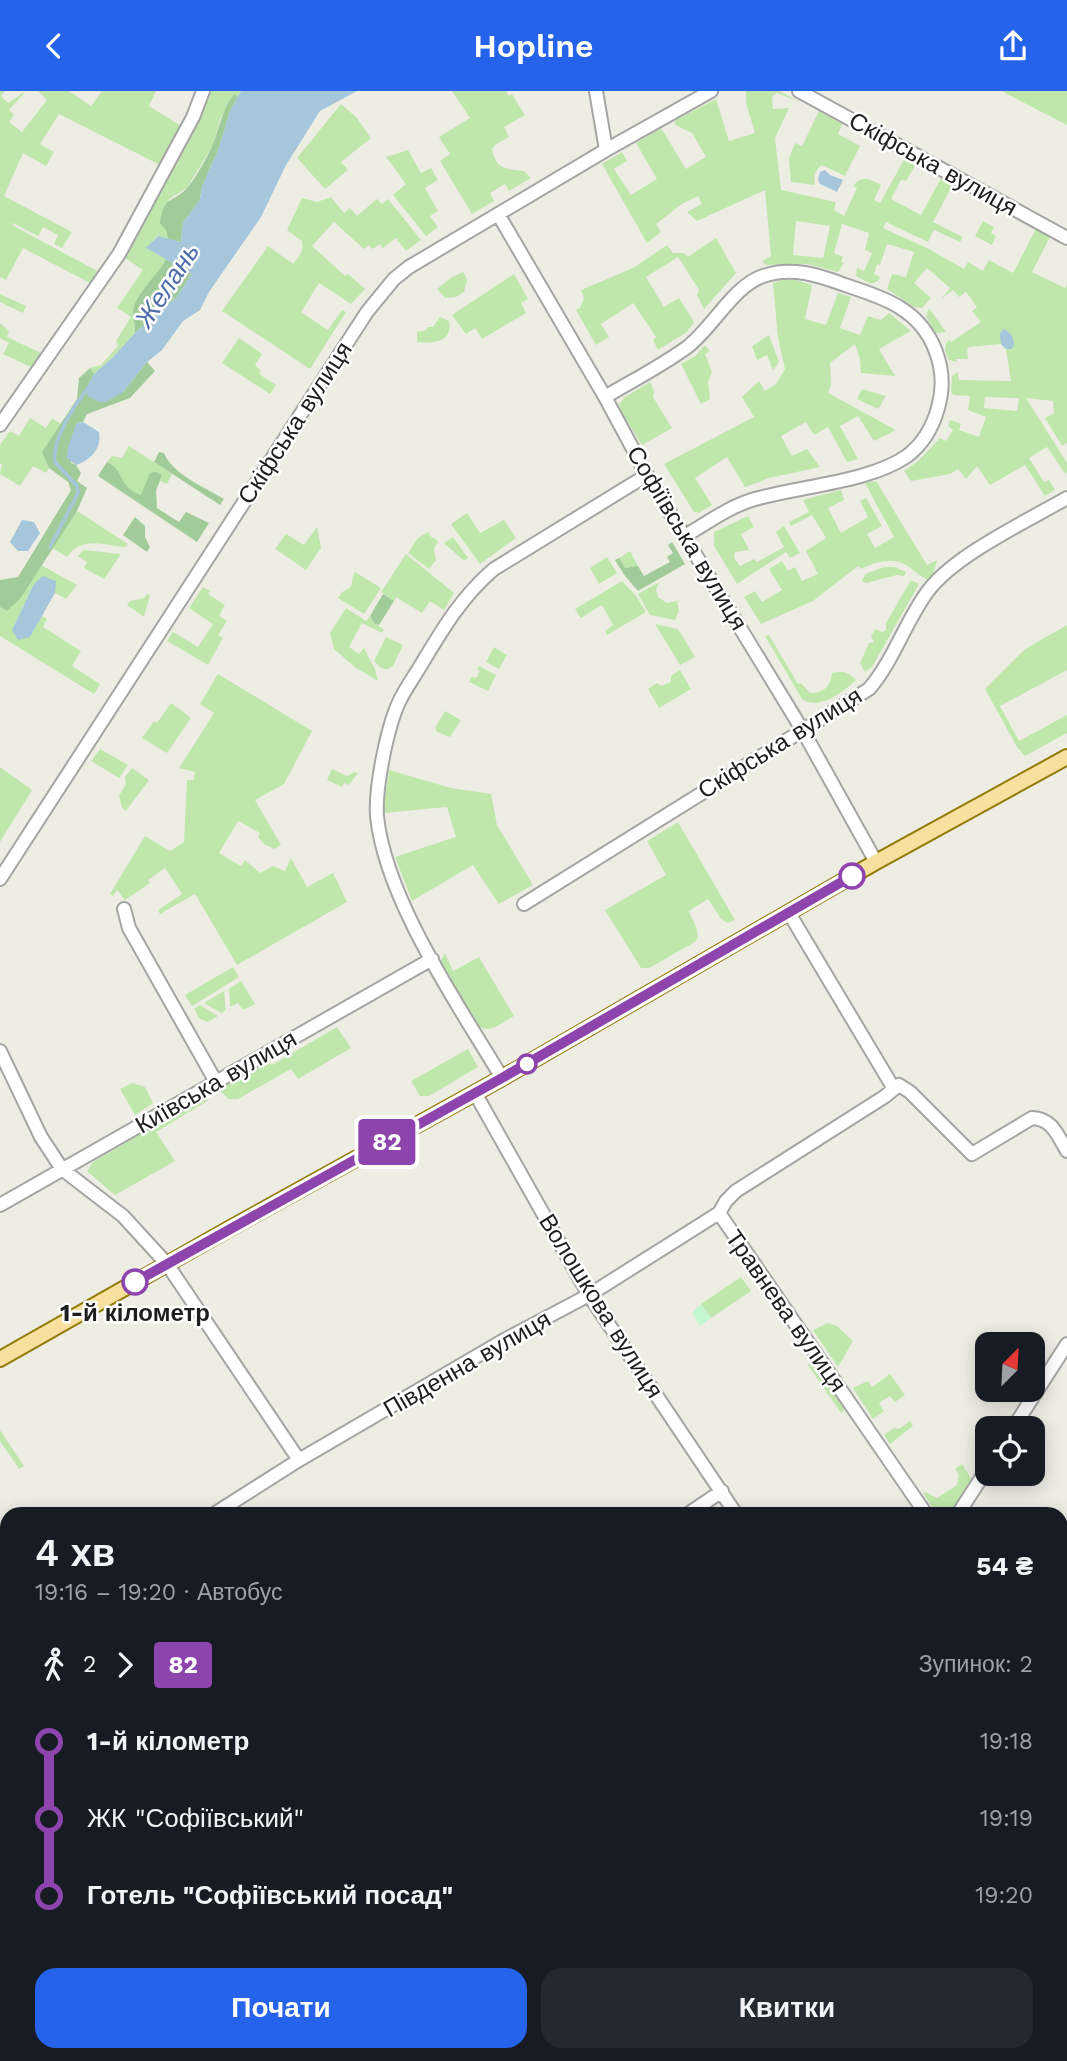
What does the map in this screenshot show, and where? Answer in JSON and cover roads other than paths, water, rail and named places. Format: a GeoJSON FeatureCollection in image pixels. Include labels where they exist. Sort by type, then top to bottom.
{"type":"FeatureCollection","features":[{"type":"Feature","properties":{"kind":"main road"},"geometry":{"type":"LineString","coordinates":[[0,1359],[502,1078],[876,862],[1067,757]]}},
{"type":"Feature","properties":{"kind":"street"},"geometry":{"type":"LineString","coordinates":[[0,425],[119,254],[192,117],[203,91]]}},
{"type":"Feature","properties":{"kind":"street"},"geometry":{"type":"LineString","coordinates":[[596,91],[606,150]]}},
{"type":"Feature","properties":{"kind":"street","name":"Скіфська вулиця"},"geometry":{"type":"LineString","coordinates":[[0,879],[367,312],[394,279],[409,267],[498,214],[711,91]]}},
{"type":"Feature","properties":{"kind":"street","name":"Скіфська вулиця"},"geometry":{"type":"LineString","coordinates":[[799,91],[1067,238]]}},
{"type":"Feature","properties":{"kind":"street","name":"Софіївська вулиця"},"geometry":{"type":"LineString","coordinates":[[498,214],[605,397],[647,475],[803,731],[876,862]]}},
{"type":"Feature","properties":{"kind":"street"},"geometry":{"type":"LineString","coordinates":[[605,397],[686,348],[746,286],[762,276],[783,272],[822,276],[877,296],[900,307],[919,323],[932,342],[943,380],[942,395],[934,421],[924,439],[908,456],[882,469],[752,500],[685,536]]}},
{"type":"Feature","properties":{"kind":"street"},"geometry":{"type":"LineString","coordinates":[[502,1078],[432,960],[400,896],[385,852],[377,815],[389,729],[399,702],[445,626],[479,582],[495,569],[647,475]]}},
{"type":"Feature","properties":{"kind":"street","name":"Скіфська вулиця"},"geometry":{"type":"LineString","coordinates":[[524,904],[869,689],[882,674],[928,590],[961,559],[1067,498]]}},
{"type":"Feature","properties":{"kind":"street"},"geometry":{"type":"LineString","coordinates":[[124,909],[129,928],[216,1082]]}},
{"type":"Feature","properties":{"kind":"street"},"geometry":{"type":"LineString","coordinates":[[789,913],[894,1089],[899,1086],[910,1092],[972,1154],[1032,1118],[1051,1123],[1067,1151]]}},
{"type":"Feature","properties":{"kind":"street","name":"Київська вулиця"},"geometry":{"type":"LineString","coordinates":[[0,1205],[432,960]]}},
{"type":"Feature","properties":{"kind":"street"},"geometry":{"type":"LineString","coordinates":[[0,1051],[41,1137],[62,1169],[123,1216],[167,1264],[299,1460]]}},
{"type":"Feature","properties":{"kind":"street","name":"Травнева вулиця"},"geometry":{"type":"LineString","coordinates":[[894,1089],[736,1191],[719,1213],[921,1507]]}},
{"type":"Feature","properties":{"kind":"street","name":"Волошкова вулиця"},"geometry":{"type":"LineString","coordinates":[[475,1093],[589,1295],[732,1507]]}},
{"type":"Feature","properties":{"kind":"street","name":"Південна вулиця"},"geometry":{"type":"LineString","coordinates":[[225,1507],[299,1460],[506,1339],[589,1295],[719,1213]]}},
{"type":"Feature","properties":{"kind":"street"},"geometry":{"type":"LineString","coordinates":[[1021,1416],[1067,1344]]}},
{"type":"Feature","properties":{"kind":"street"},"geometry":{"type":"LineString","coordinates":[[963,1507],[976,1486]]}},
{"type":"Feature","properties":{"kind":"street"},"geometry":{"type":"LineString","coordinates":[[698,1507],[722,1491]]}},
{"type":"Feature","properties":{"kind":"water"},"geometry":{"type":"Polygon","coordinates":[[[241,91],[357,91],[320,111],[286,165],[261,217],[209,292],[200,310],[183,321],[162,350],[147,362],[123,392],[106,402],[99,402],[88,396],[85,390],[94,374],[135,333],[176,298],[192,274],[146,248],[158,236],[181,242],[183,223],[200,199],[230,111],[241,91]]]}},
{"type":"Feature","properties":{"kind":"water"},"geometry":{"type":"Polygon","coordinates":[[[825,170],[843,180],[837,192],[820,184],[820,172],[825,170]]]}},
{"type":"Feature","properties":{"kind":"water"},"geometry":{"type":"Polygon","coordinates":[[[1004,329],[1013,338],[1014,346],[1011,349],[1006,349],[1001,344],[1000,333],[1004,329]]]}},
{"type":"Feature","properties":{"kind":"water"},"geometry":{"type":"Polygon","coordinates":[[[83,422],[99,432],[99,443],[91,457],[76,465],[67,458],[68,446],[77,423],[83,422]]]}},
{"type":"Feature","properties":{"kind":"water"},"geometry":{"type":"Polygon","coordinates":[[[22,520],[34,522],[40,533],[28,551],[18,551],[10,542],[22,520]]]}},
{"type":"Feature","properties":{"kind":"water"},"geometry":{"type":"Polygon","coordinates":[[[43,576],[56,581],[55,593],[30,637],[18,640],[12,630],[34,584],[43,576]]]}},
{"type":"Feature","properties":{"kind":"waterway","name":"Желань"},"geometry":{"type":"LineString","coordinates":[[50,547],[78,493],[77,486],[55,462],[57,444],[71,413],[88,388]]}},
{"type":"Feature","properties":{"kind":"place","name":"1-й кілометр"},"geometry":{"type":"Point","coordinates":[135,1282]}}]}
